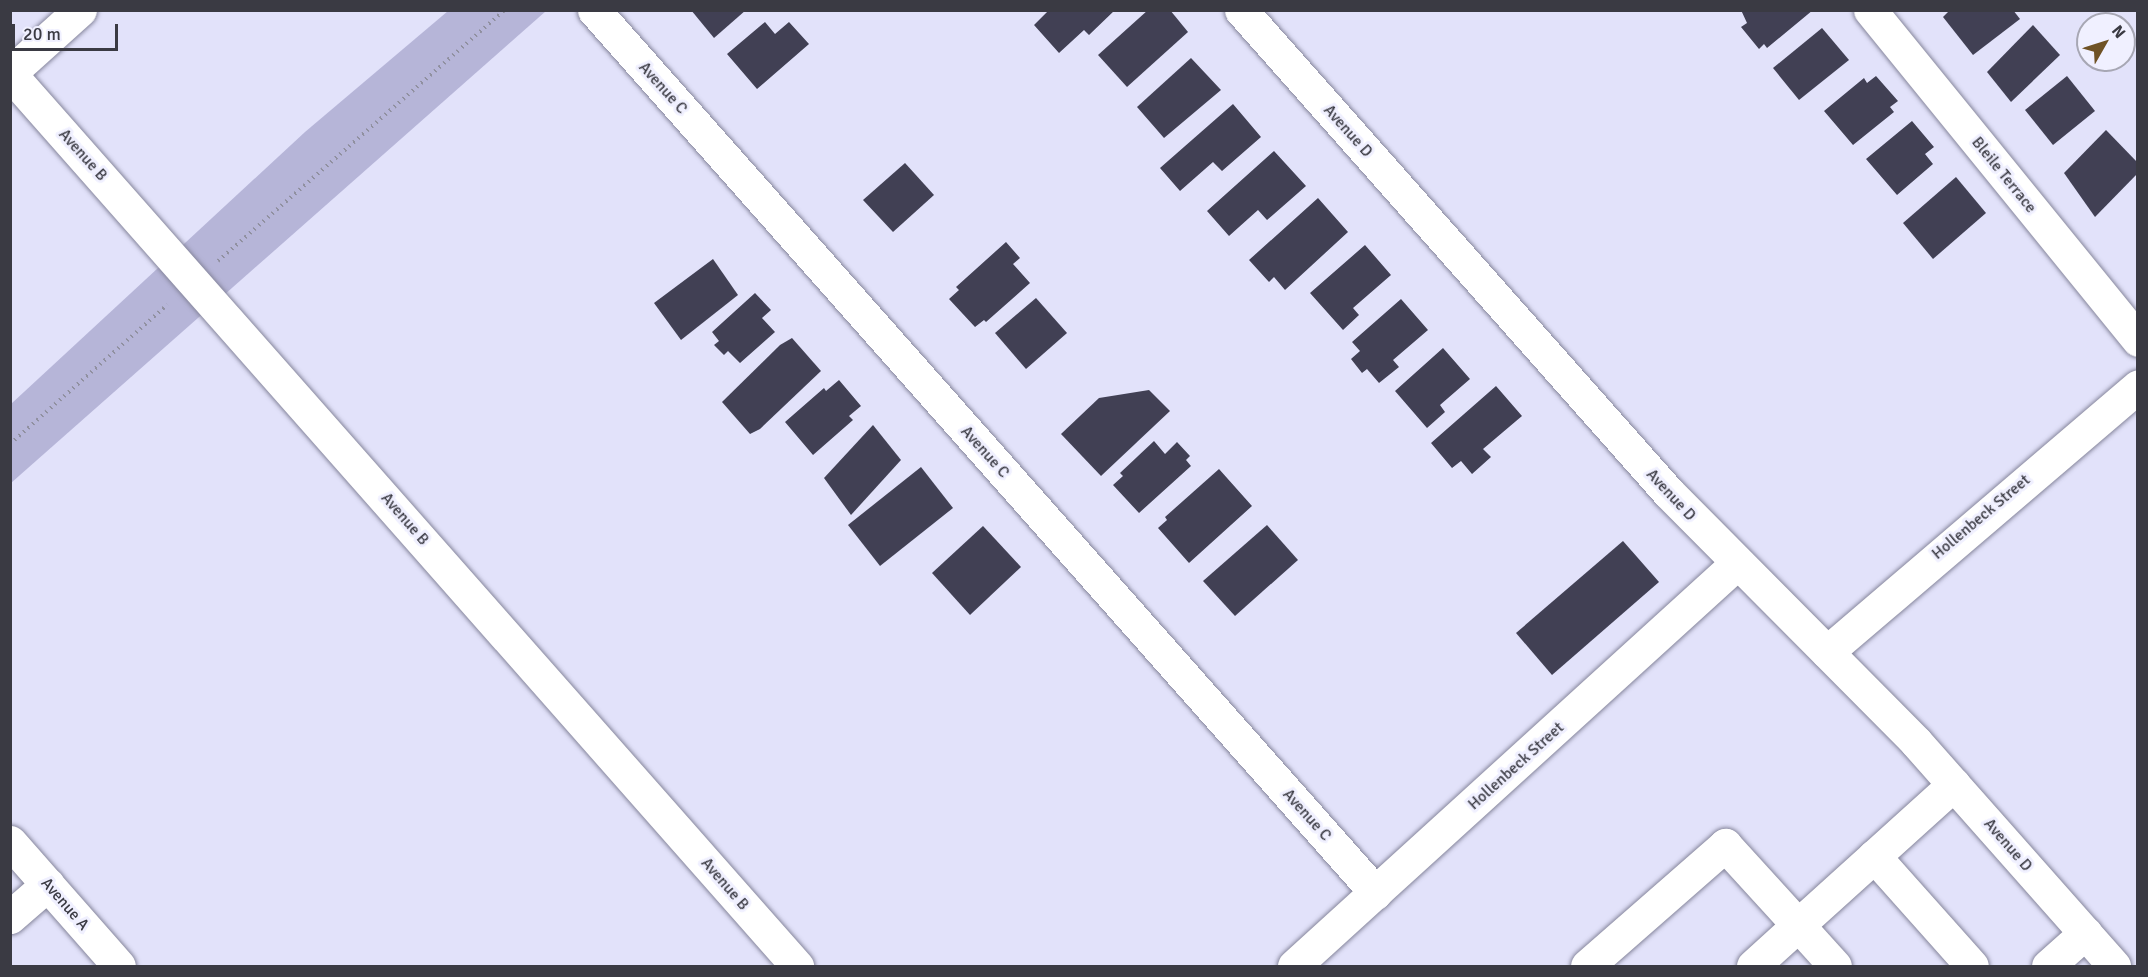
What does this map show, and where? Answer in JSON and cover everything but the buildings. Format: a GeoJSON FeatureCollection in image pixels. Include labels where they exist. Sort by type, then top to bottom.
{"type":"FeatureCollection","features":[{"type":"Feature","properties":{"kind":"street"},"geometry":{"type":"LineString","coordinates":[[10,73],[80,10]]}},
{"type":"Feature","properties":{"kind":"street","name":"Avenue C"},"geometry":{"type":"LineString","coordinates":[[594,10],[1376,893]]}},
{"type":"Feature","properties":{"kind":"street","name":"Avenue D"},"geometry":{"type":"LineString","coordinates":[[1241,10],[1668,492],[1954,783],[2114,966]]}},
{"type":"Feature","properties":{"kind":"street","name":"Bleile Terrace"},"geometry":{"type":"LineString","coordinates":[[1870,10],[2138,340]]}},
{"type":"Feature","properties":{"kind":"street","name":"Avenue B"},"geometry":{"type":"LineString","coordinates":[[10,73],[196,280],[797,966]]}},
{"type":"Feature","properties":{"kind":"street","name":"Hollenbeck Street"},"geometry":{"type":"LineString","coordinates":[[1827,652],[2138,386]]}},
{"type":"Feature","properties":{"kind":"street","name":"Hollenbeck Street"},"geometry":{"type":"LineString","coordinates":[[1294,966],[1737,563]]}},
{"type":"Feature","properties":{"kind":"street"},"geometry":{"type":"LineString","coordinates":[[1753,966],[1954,783]]}},
{"type":"Feature","properties":{"kind":"street","name":"Avenue A"},"geometry":{"type":"LineString","coordinates":[[10,842],[119,966]]}},
{"type":"Feature","properties":{"kind":"street"},"geometry":{"type":"LineString","coordinates":[[1587,966],[1725,846],[1835,966]]}},
{"type":"Feature","properties":{"kind":"street"},"geometry":{"type":"LineString","coordinates":[[1874,856],[1972,966]]}},
{"type":"Feature","properties":{"kind":"street"},"geometry":{"type":"LineString","coordinates":[[10,917],[48,884]]}},
{"type":"Feature","properties":{"kind":"street"},"geometry":{"type":"LineString","coordinates":[[2048,966],[2085,933]]}},
{"type":"Feature","properties":{"kind":"path"},"geometry":{"type":"LineString","coordinates":[[10,444],[505,10]]}},
{"type":"Feature","properties":{"kind":"shaded area"},"geometry":{"type":"Polygon","coordinates":[[[448,11],[546,11],[11,483],[11,404],[305,132],[448,11]]]}}]}
